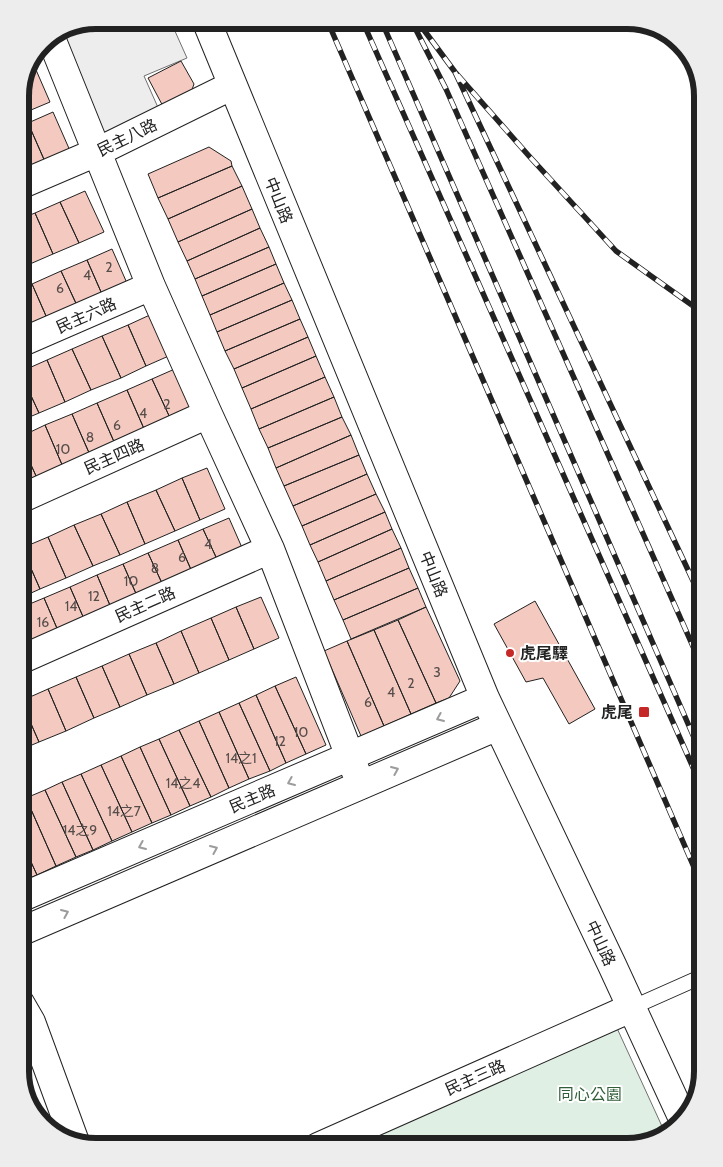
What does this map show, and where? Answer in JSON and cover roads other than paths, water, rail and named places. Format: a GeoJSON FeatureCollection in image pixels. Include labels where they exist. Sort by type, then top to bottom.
{"type":"FeatureCollection","features":[{"type":"Feature","properties":{"kind":"street","name":"中山路"},"geometry":{"type":"LineString","coordinates":[[209,29],[231,86],[485,698],[679,1113]]}},
{"type":"Feature","properties":{"kind":"street"},"geometry":{"type":"LineString","coordinates":[[54,43],[151,286],[270,548],[361,785]]}},
{"type":"Feature","properties":{"kind":"street","name":"民主八路"},"geometry":{"type":"LineString","coordinates":[[29,182],[97,152],[231,86]]}},
{"type":"Feature","properties":{"kind":"street","name":"民主六路"},"geometry":{"type":"LineString","coordinates":[[29,340],[151,286]]}},
{"type":"Feature","properties":{"kind":"street","name":"民主四路"},"geometry":{"type":"LineString","coordinates":[[29,494],[208,414]]}},
{"type":"Feature","properties":{"kind":"street","name":"民主二路"},"geometry":{"type":"LineString","coordinates":[[29,656],[270,548]]}},
{"type":"Feature","properties":{"kind":"street","name":"民主路"},"geometry":{"type":"LineString","coordinates":[[29,894],[485,698]]}},
{"type":"Feature","properties":{"kind":"street"},"geometry":{"type":"LineString","coordinates":[[29,928],[498,726]]}},
{"type":"Feature","properties":{"kind":"street","name":"民主三路"},"geometry":{"type":"LineString","coordinates":[[338,1138],[631,1008]]}},
{"type":"Feature","properties":{"kind":"street"},"geometry":{"type":"LineString","coordinates":[[29,1019],[72,1134]]}},
{"type":"Feature","properties":{"kind":"lane"},"geometry":{"type":"LineString","coordinates":[[631,1008],[694,980]]}},
{"type":"Feature","properties":{"kind":"railway"},"geometry":{"type":"LineString","coordinates":[[331,29],[694,867]]}},
{"type":"Feature","properties":{"kind":"railway"},"geometry":{"type":"LineString","coordinates":[[366,29],[694,770]]}},
{"type":"Feature","properties":{"kind":"railway"},"geometry":{"type":"LineString","coordinates":[[385,29],[694,737]]}},
{"type":"Feature","properties":{"kind":"railway"},"geometry":{"type":"LineString","coordinates":[[416,29],[446,89],[694,649]]}},
{"type":"Feature","properties":{"kind":"railway"},"geometry":{"type":"LineString","coordinates":[[423,29],[455,72],[616,251],[694,307]]}},
{"type":"Feature","properties":{"kind":"railway"},"geometry":{"type":"LineString","coordinates":[[455,72],[694,583]]}},
{"type":"Feature","properties":{"kind":"place","name":"虎尾驛"},"geometry":{"type":"Point","coordinates":[510,653]}},
{"type":"Feature","properties":{"kind":"place","name":"虎尾"},"geometry":{"type":"Point","coordinates":[644,712]}},
{"type":"Feature","properties":{"kind":"park label","name":"同心公園"},"geometry":{"type":"Point","coordinates":[590,1094]}}]}
